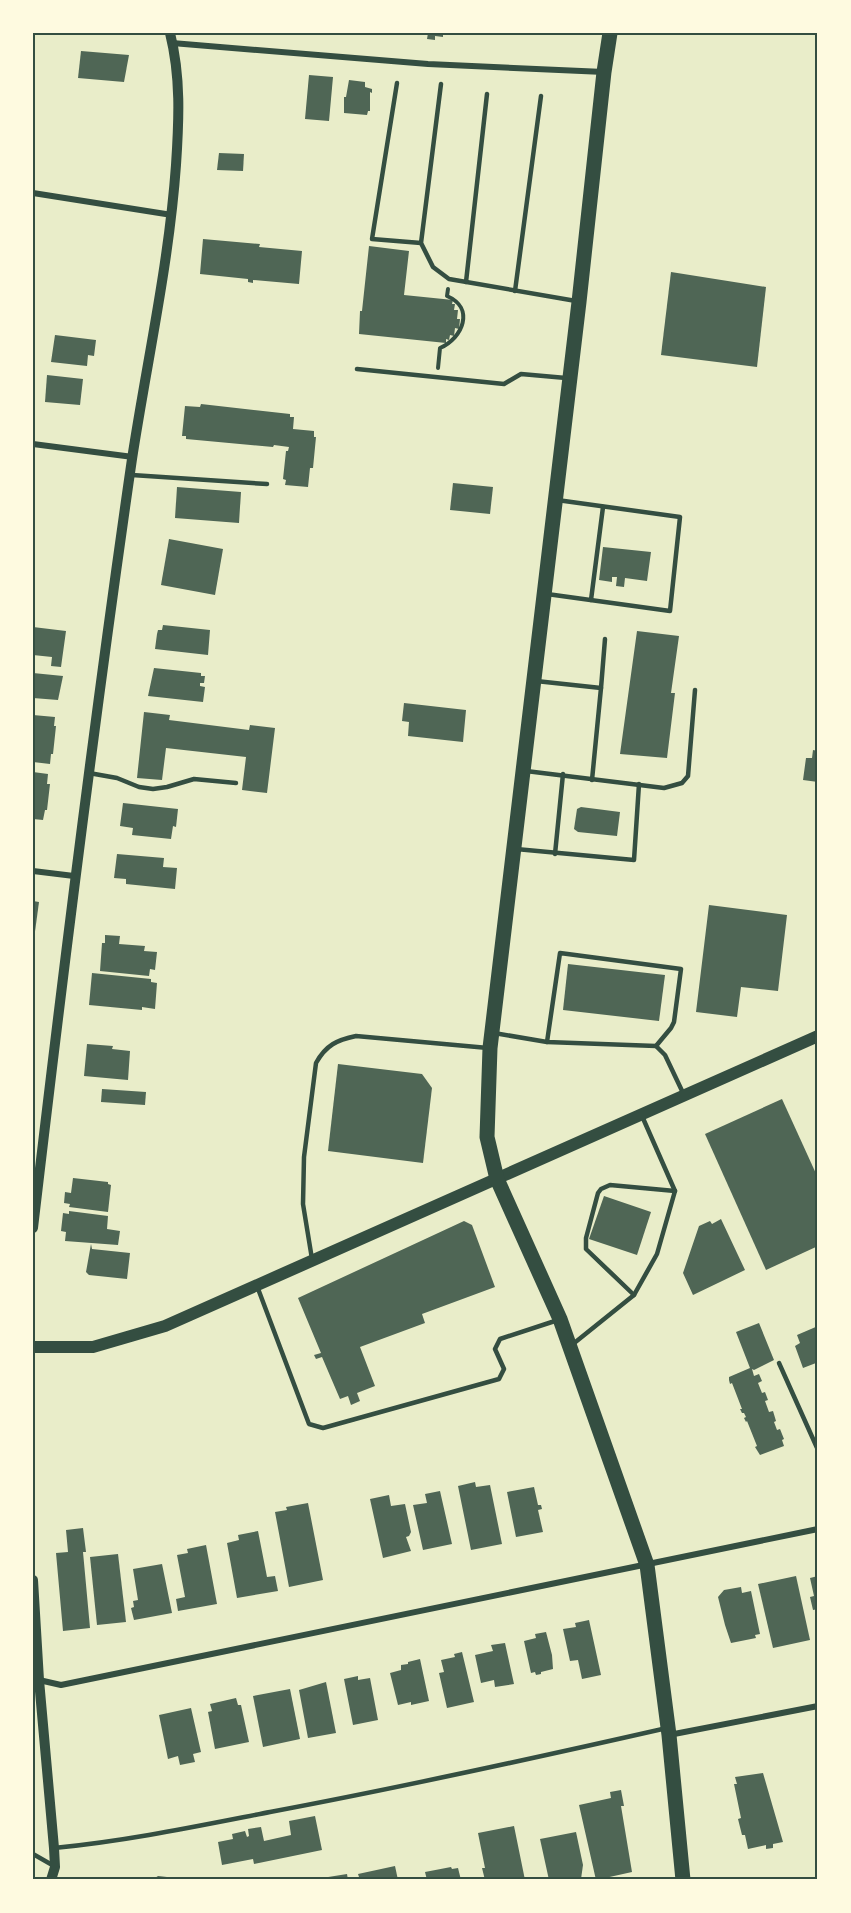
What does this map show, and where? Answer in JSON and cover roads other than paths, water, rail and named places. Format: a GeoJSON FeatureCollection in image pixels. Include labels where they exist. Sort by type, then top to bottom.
{"type":"FeatureCollection","features":[{"type":"Feature","properties":{"kind":"main road"},"geometry":{"type":"LineString","coordinates":[[610,33],[491,1040],[487,1137],[497,1179],[560,1319],[647,1565],[669,1732],[683,1880]]}},
{"type":"Feature","properties":{"kind":"main road"},"geometry":{"type":"LineString","coordinates":[[33,1347],[93,1347],[165,1326],[818,1036]]}},
{"type":"Feature","properties":{"kind":"street"},"geometry":{"type":"LineString","coordinates":[[33,1228],[74,876],[130,475],[172,215],[179,111],[178,81],[171,38],[428,64],[604,72]]}},
{"type":"Feature","properties":{"kind":"street"},"geometry":{"type":"LineString","coordinates":[[33,193],[172,215]]}},
{"type":"Feature","properties":{"kind":"street"},"geometry":{"type":"LineString","coordinates":[[33,444],[133,458]]}},
{"type":"Feature","properties":{"kind":"street"},"geometry":{"type":"LineString","coordinates":[[33,871],[74,876]]}},
{"type":"Feature","properties":{"kind":"street"},"geometry":{"type":"LineString","coordinates":[[36,1677],[61,1685],[818,1529]]}},
{"type":"Feature","properties":{"kind":"street"},"geometry":{"type":"LineString","coordinates":[[33,1580],[36,1677],[54,1848],[55,1867],[51,1880]]}},
{"type":"Feature","properties":{"kind":"street"},"geometry":{"type":"LineString","coordinates":[[669,1732],[818,1706]]}},
{"type":"Feature","properties":{"kind":"lane"},"geometry":{"type":"LineString","coordinates":[[397,83],[372,239],[421,243]]}},
{"type":"Feature","properties":{"kind":"lane"},"geometry":{"type":"LineString","coordinates":[[441,84],[421,243],[433,267],[449,279],[579,302]]}},
{"type":"Feature","properties":{"kind":"lane"},"geometry":{"type":"LineString","coordinates":[[466,282],[487,94]]}},
{"type":"Feature","properties":{"kind":"lane"},"geometry":{"type":"LineString","coordinates":[[515,291],[541,96]]}},
{"type":"Feature","properties":{"kind":"lane"},"geometry":{"type":"LineString","coordinates":[[357,369],[504,384],[521,374],[533,373],[570,378]]}},
{"type":"Feature","properties":{"kind":"lane"},"geometry":{"type":"LineString","coordinates":[[130,475],[267,484]]}},
{"type":"Feature","properties":{"kind":"lane"},"geometry":{"type":"LineString","coordinates":[[544,594],[670,610],[680,517],[555,500]]}},
{"type":"Feature","properties":{"kind":"lane"},"geometry":{"type":"LineString","coordinates":[[591,600],[603,507]]}},
{"type":"Feature","properties":{"kind":"lane"},"geometry":{"type":"LineString","coordinates":[[592,780],[605,639]]}},
{"type":"Feature","properties":{"kind":"lane"},"geometry":{"type":"LineString","coordinates":[[534,681],[600,687]]}},
{"type":"Feature","properties":{"kind":"lane"},"geometry":{"type":"LineString","coordinates":[[523,771],[563,774],[592,780],[664,788],[682,783],[688,776],[695,690]]}},
{"type":"Feature","properties":{"kind":"lane"},"geometry":{"type":"LineString","coordinates":[[89,773],[117,778],[139,787],[153,789],[194,779],[236,783]]}},
{"type":"Feature","properties":{"kind":"lane"},"geometry":{"type":"LineString","coordinates":[[555,854],[563,774]]}},
{"type":"Feature","properties":{"kind":"lane"},"geometry":{"type":"LineString","coordinates":[[514,849],[634,860],[639,784]]}},
{"type":"Feature","properties":{"kind":"lane"},"geometry":{"type":"LineString","coordinates":[[548,1042],[560,953],[681,969],[674,1022],[672,1028],[656,1046]]}},
{"type":"Feature","properties":{"kind":"lane"},"geometry":{"type":"LineString","coordinates":[[312,1262],[303,1204],[304,1157],[316,1063],[322,1051],[340,1039],[356,1036],[656,1046],[665,1055],[685,1096]]}},
{"type":"Feature","properties":{"kind":"lane"},"geometry":{"type":"LineString","coordinates":[[570,1346],[634,1295],[657,1254],[675,1191],[642,1116]]}},
{"type":"Feature","properties":{"kind":"lane"},"geometry":{"type":"LineString","coordinates":[[634,1295],[586,1249],[586,1238],[598,1193],[610,1185],[675,1191]]}},
{"type":"Feature","properties":{"kind":"lane"},"geometry":{"type":"LineString","coordinates":[[257,1286],[309,1424],[323,1428],[500,1379],[504,1369],[495,1349],[500,1339],[560,1319]]}},
{"type":"Feature","properties":{"kind":"lane"},"geometry":{"type":"LineString","coordinates":[[779,1363],[818,1450]]}},
{"type":"Feature","properties":{"kind":"lane"},"geometry":{"type":"LineString","coordinates":[[54,1848],[184,1829],[394,1789],[669,1732]]}},
{"type":"Feature","properties":{"kind":"lane"},"geometry":{"type":"LineString","coordinates":[[33,1854],[55,1867]]}}]}
